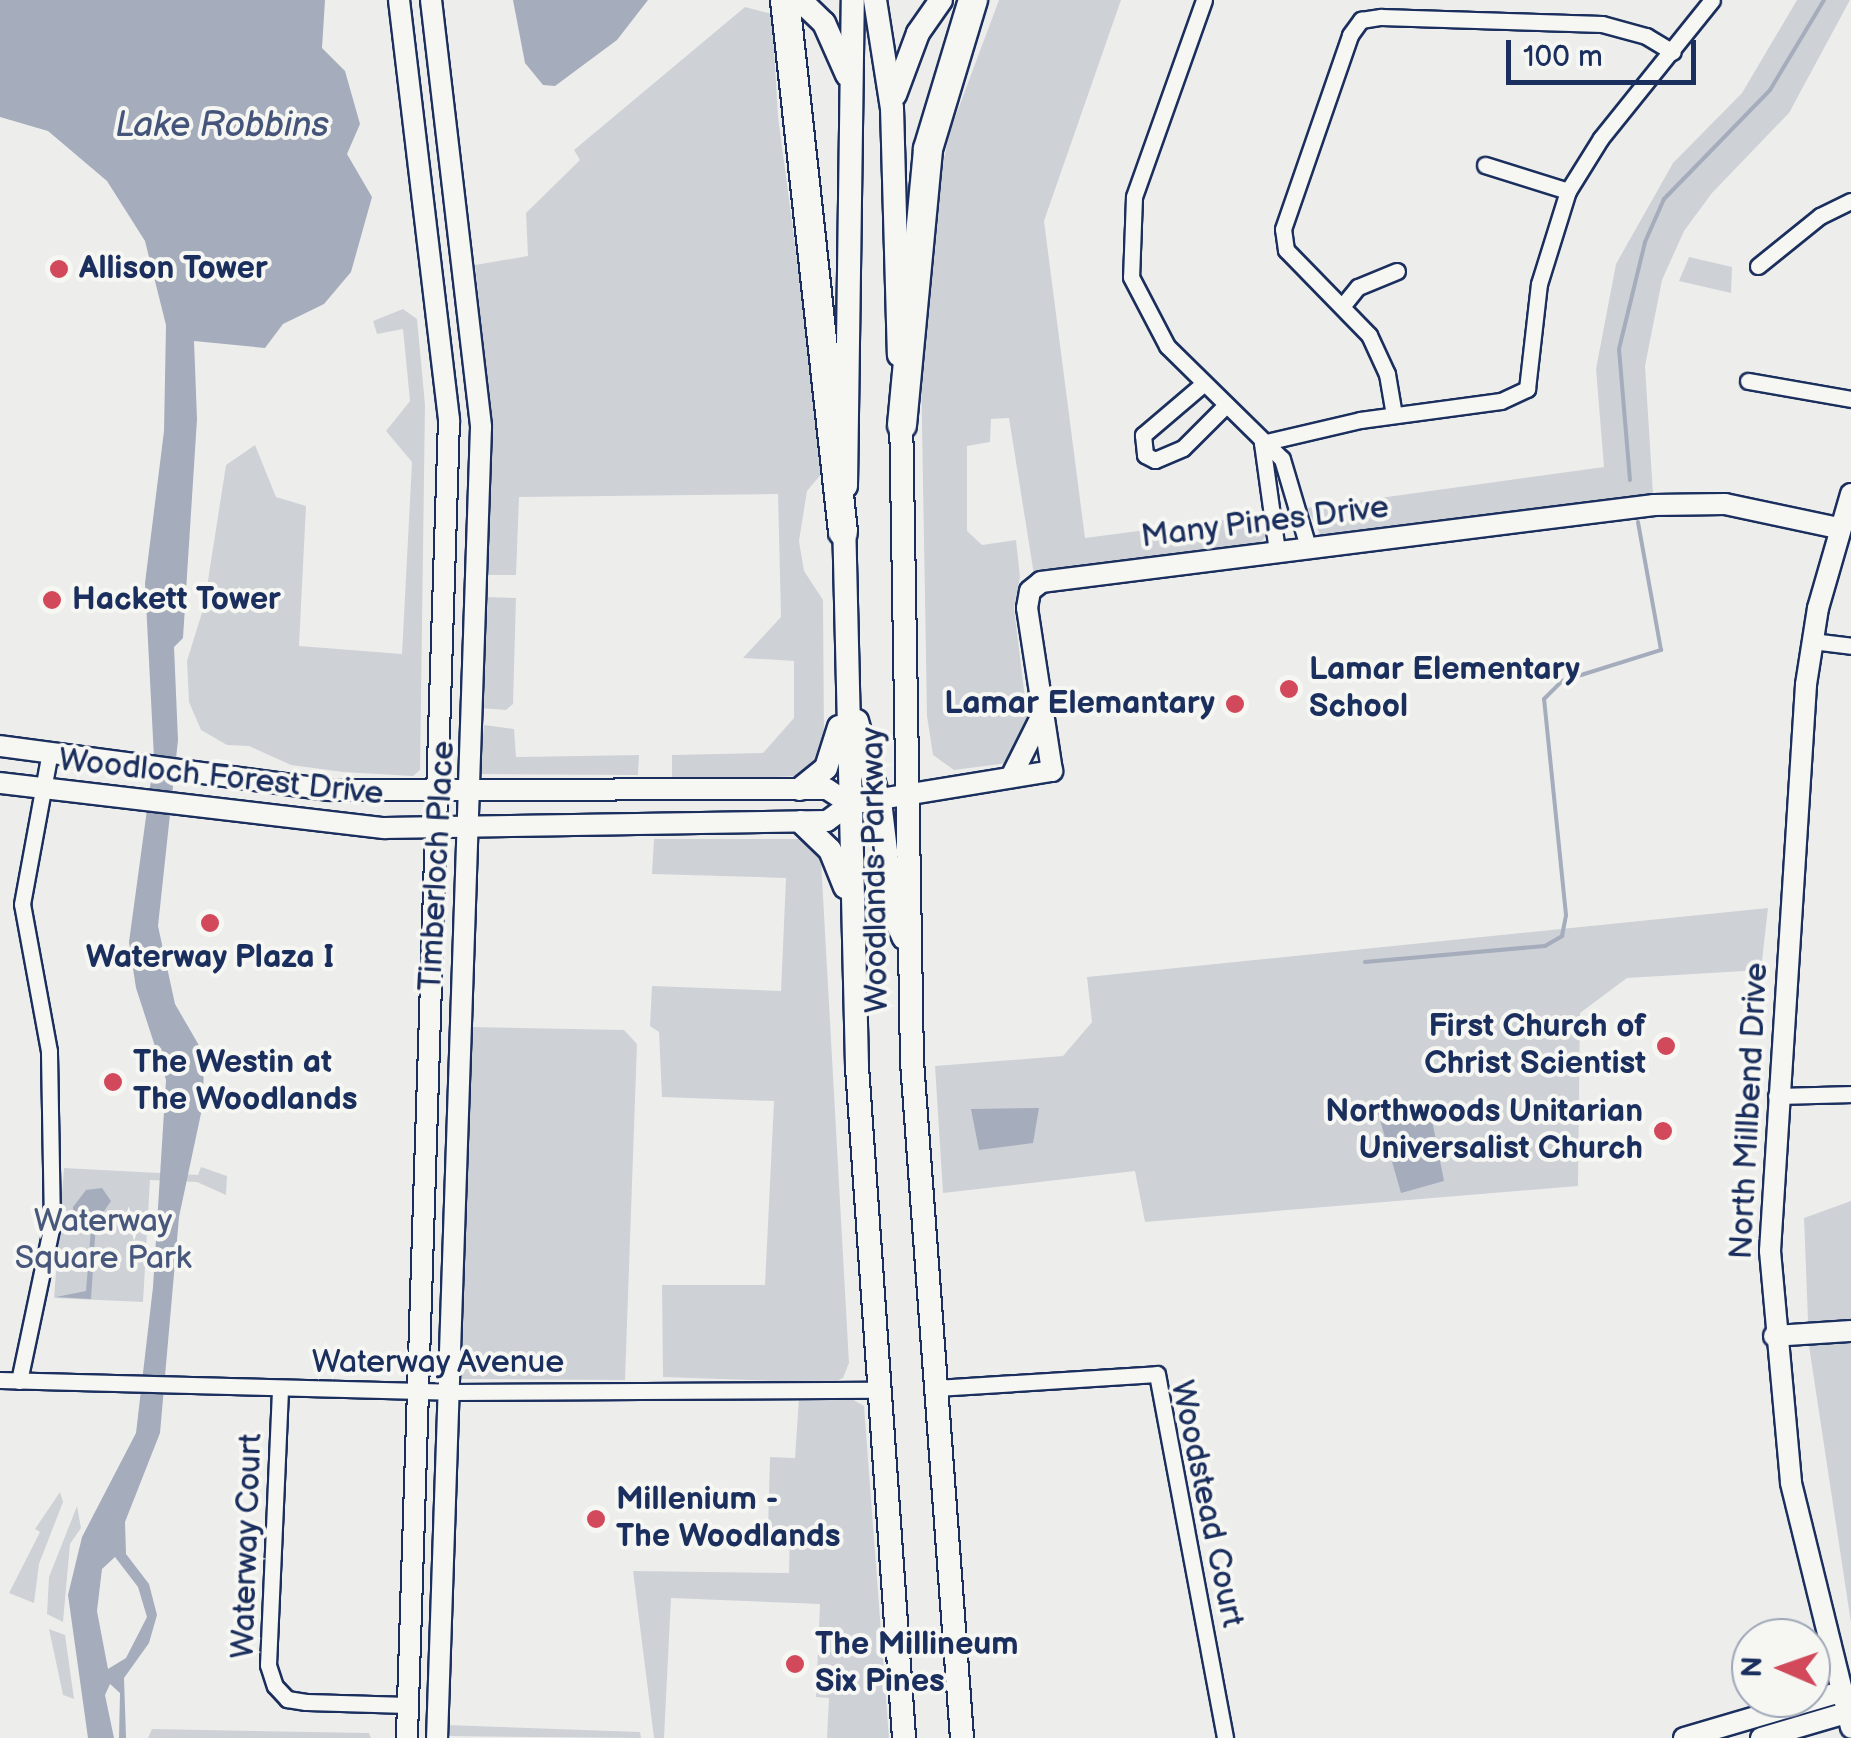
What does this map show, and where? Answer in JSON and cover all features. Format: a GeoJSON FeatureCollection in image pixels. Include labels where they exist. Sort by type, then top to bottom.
{"type":"FeatureCollection","features":[{"type":"Feature","properties":{"kind":"highway"},"geometry":{"type":"LineString","coordinates":[[786,0],[842,532]]}},
{"type":"Feature","properties":{"kind":"highway"},"geometry":{"type":"LineString","coordinates":[[902,426],[928,149],[973,0]]}},
{"type":"Feature","properties":{"kind":"main road"},"geometry":{"type":"LineString","coordinates":[[800,0],[841,52],[850,90]]}},
{"type":"Feature","properties":{"kind":"main road","name":"Woodlands Parkway"},"geometry":{"type":"LineString","coordinates":[[853,0],[852,346],[842,532],[852,911],[877,1390],[904,1738]]}},
{"type":"Feature","properties":{"kind":"main road","name":"Woodlands Parkway"},"geometry":{"type":"LineString","coordinates":[[875,0],[892,108],[902,426],[910,950],[962,1738]]}},
{"type":"Feature","properties":{"kind":"main road"},"geometry":{"type":"LineString","coordinates":[[892,108],[918,33],[941,0]]}},
{"type":"Feature","properties":{"kind":"main road"},"geometry":{"type":"LineString","coordinates":[[800,789],[826,768],[847,689]]}},
{"type":"Feature","properties":{"kind":"main road"},"geometry":{"type":"LineString","coordinates":[[847,689],[880,801],[894,916],[910,950]]}},
{"type":"Feature","properties":{"kind":"main road"},"geometry":{"type":"LineString","coordinates":[[800,822],[836,859],[852,911]]}},
{"type":"Feature","properties":{"kind":"street","name":"Timberloch Place"},"geometry":{"type":"LineString","coordinates":[[399,0],[445,356],[447,512],[407,1738]]}},
{"type":"Feature","properties":{"kind":"street","name":"Timberloch Place"},"geometry":{"type":"LineString","coordinates":[[431,0],[480,386],[471,792],[437,1738]]}},
{"type":"Feature","properties":{"kind":"street"},"geometry":{"type":"LineString","coordinates":[[1204,0],[1134,196],[1128,252],[1138,302],[1151,326],[1203,384],[1282,459],[1308,547]]}},
{"type":"Feature","properties":{"kind":"street"},"geometry":{"type":"LineString","coordinates":[[1262,443],[1394,415],[1501,401],[1527,389],[1539,284],[1568,191],[1633,96],[1712,0]]}},
{"type":"Feature","properties":{"kind":"street"},"geometry":{"type":"LineString","coordinates":[[1394,415],[1380,354],[1344,304],[1286,250],[1282,230],[1350,34],[1362,20],[1619,26],[1673,52]]}},
{"type":"Feature","properties":{"kind":"street"},"geometry":{"type":"LineString","coordinates":[[1485,165],[1568,191]]}},
{"type":"Feature","properties":{"kind":"street"},"geometry":{"type":"LineString","coordinates":[[1758,266],[1820,216],[1851,201]]}},
{"type":"Feature","properties":{"kind":"street"},"geometry":{"type":"LineString","coordinates":[[1344,304],[1358,288],[1397,271]]}},
{"type":"Feature","properties":{"kind":"street"},"geometry":{"type":"LineString","coordinates":[[1748,381],[1851,399]]}},
{"type":"Feature","properties":{"kind":"street"},"geometry":{"type":"LineString","coordinates":[[1203,384],[1142,435],[1145,456],[1155,460],[1183,448],[1226,405]]}},
{"type":"Feature","properties":{"kind":"street"},"geometry":{"type":"LineString","coordinates":[[1262,443],[1277,551]]}},
{"type":"Feature","properties":{"kind":"street","name":"North Millbend Drive"},"geometry":{"type":"LineString","coordinates":[[1848,1720],[1791,1483],[1774,1336],[1776,1096],[1812,641],[1838,528],[1851,494]]}},
{"type":"Feature","properties":{"kind":"street","name":"Many Pines Drive"},"geometry":{"type":"LineString","coordinates":[[907,798],[1052,771],[1040,719],[1027,608],[1034,585],[1654,504],[1741,506],[1838,528]]}},
{"type":"Feature","properties":{"kind":"street"},"geometry":{"type":"LineString","coordinates":[[447,512],[478,512]]}},
{"type":"Feature","properties":{"kind":"street"},"geometry":{"type":"LineString","coordinates":[[1812,641],[1851,646]]}},
{"type":"Feature","properties":{"kind":"street"},"geometry":{"type":"LineString","coordinates":[[1011,777],[1040,719]]}},
{"type":"Feature","properties":{"kind":"street","name":"Woodloch Forest Drive"},"geometry":{"type":"LineString","coordinates":[[0,746],[329,790],[827,789],[850,804]]}},
{"type":"Feature","properties":{"kind":"street"},"geometry":{"type":"LineString","coordinates":[[19,1380],[52,1206],[55,1112],[22,904],[50,752]]}},
{"type":"Feature","properties":{"kind":"street","name":"Woodloch Forest Drive"},"geometry":{"type":"LineString","coordinates":[[0,783],[192,810],[345,826],[438,828],[827,821],[850,804],[907,798]]}},
{"type":"Feature","properties":{"kind":"street"},"geometry":{"type":"LineString","coordinates":[[1776,1096],[1851,1094]]}},
{"type":"Feature","properties":{"kind":"street"},"geometry":{"type":"LineString","coordinates":[[1774,1336],[1851,1332]]}},
{"type":"Feature","properties":{"kind":"street","name":"Woodstead Court"},"geometry":{"type":"LineString","coordinates":[[936,1388],[1157,1374],[1226,1738]]}},
{"type":"Feature","properties":{"kind":"street","name":"Waterway Avenue"},"geometry":{"type":"LineString","coordinates":[[0,1380],[450,1392],[877,1390]]}},
{"type":"Feature","properties":{"kind":"street","name":"Waterway Court"},"geometry":{"type":"LineString","coordinates":[[280,1390],[268,1648],[275,1686],[287,1698],[306,1702],[408,1705]]}},
{"type":"Feature","properties":{"kind":"street"},"geometry":{"type":"LineString","coordinates":[[1684,1738],[1840,1692]]}},
{"type":"Feature","properties":{"kind":"street"},"geometry":{"type":"LineString","coordinates":[[1762,1738],[1848,1720]]}},
{"type":"Feature","properties":{"kind":"green space"},"geometry":{"type":"Polygon","coordinates":[[[999,0],[1121,0],[1044,221],[1085,538],[1267,514],[1270,529],[1258,547],[1034,575],[1009,418],[991,419],[990,442],[967,446],[967,531],[982,545],[1016,540],[1020,577],[1014,608],[1029,731],[1008,763],[954,770],[933,755],[927,716],[920,306],[925,244],[950,131],[999,0]]]}},
{"type":"Feature","properties":{"kind":"green space"},"geometry":{"type":"Polygon","coordinates":[[[1797,0],[1850,0],[1789,113],[1712,193],[1684,231],[1662,280],[1645,366],[1653,494],[1321,536],[1307,508],[1604,467],[1596,369],[1616,264],[1673,163],[1742,93],[1797,0]]]}},
{"type":"Feature","properties":{"kind":"green space"},"geometry":{"type":"Polygon","coordinates":[[[745,7],[772,14],[778,117],[820,431],[823,472],[807,491],[799,541],[804,571],[823,600],[824,742],[818,760],[798,776],[672,781],[672,755],[763,753],[794,718],[794,661],[743,658],[781,617],[778,494],[519,497],[516,575],[485,575],[489,397],[475,265],[528,256],[526,213],[580,160],[574,150],[745,7]]]}},
{"type":"Feature","properties":{"kind":"green space"},"geometry":{"type":"Polygon","coordinates":[[[1689,257],[1732,267],[1731,293],[1679,281],[1689,257]]]}},
{"type":"Feature","properties":{"kind":"green space"},"geometry":{"type":"Polygon","coordinates":[[[403,309],[417,319],[425,405],[420,770],[413,776],[343,772],[291,765],[249,746],[227,745],[201,730],[189,702],[187,661],[204,606],[226,465],[255,445],[276,497],[306,506],[299,646],[402,654],[412,462],[386,431],[410,401],[403,329],[377,334],[373,321],[403,309]]]}},
{"type":"Feature","properties":{"kind":"green space"},"geometry":{"type":"Polygon","coordinates":[[[485,597],[516,598],[513,704],[506,710],[480,708],[485,597]]]}},
{"type":"Feature","properties":{"kind":"green space"},"geometry":{"type":"Polygon","coordinates":[[[484,725],[514,729],[516,757],[639,755],[638,775],[479,774],[484,725]]]}},
{"type":"Feature","properties":{"kind":"green space"},"geometry":{"type":"Polygon","coordinates":[[[654,839],[809,839],[821,860],[849,1363],[843,1378],[831,1383],[663,1377],[662,1285],[765,1285],[774,1101],[662,1097],[659,1032],[650,1026],[652,986],[781,991],[786,878],[652,874],[654,839]]]}},
{"type":"Feature","properties":{"kind":"green space"},"geometry":{"type":"Polygon","coordinates":[[[1768,908],[1761,970],[1627,978],[1580,1013],[1578,1186],[1145,1222],[1135,1171],[943,1193],[935,1066],[1063,1056],[1092,1022],[1087,977],[1768,908]]]}},
{"type":"Feature","properties":{"kind":"green space"},"geometry":{"type":"Polygon","coordinates":[[[471,1027],[624,1030],[637,1044],[625,1380],[458,1379],[471,1027]]]}},
{"type":"Feature","properties":{"kind":"green space","name":"Waterway Square Park"},"geometry":{"type":"Polygon","coordinates":[[[201,1167],[227,1176],[226,1195],[197,1182],[150,1180],[143,1302],[54,1298],[64,1168],[198,1175],[201,1167]]]}},
{"type":"Feature","properties":{"kind":"green space"},"geometry":{"type":"Polygon","coordinates":[[[1851,1201],[1851,1623],[1809,1346],[1804,1218],[1851,1201]]]}},
{"type":"Feature","properties":{"kind":"green space"},"geometry":{"type":"Polygon","coordinates":[[[799,1398],[852,1399],[864,1406],[889,1738],[827,1738],[829,1698],[816,1697],[820,1604],[671,1598],[664,1738],[654,1738],[633,1571],[789,1573],[790,1531],[768,1529],[770,1457],[795,1458],[799,1398]]]}},
{"type":"Feature","properties":{"kind":"green space"},"geometry":{"type":"Polygon","coordinates":[[[60,1492],[63,1502],[39,1564],[34,1603],[9,1593],[40,1532],[35,1529],[60,1492]]]}},
{"type":"Feature","properties":{"kind":"green space"},"geometry":{"type":"Polygon","coordinates":[[[77,1506],[81,1528],[70,1544],[63,1622],[47,1614],[49,1577],[77,1506]]]}},
{"type":"Feature","properties":{"kind":"green space"},"geometry":{"type":"Polygon","coordinates":[[[49,1629],[65,1635],[74,1699],[63,1695],[49,1629]]]}},
{"type":"Feature","properties":{"kind":"green space"},"geometry":{"type":"Polygon","coordinates":[[[446,1725],[640,1732],[641,1738],[445,1736],[446,1725]]]}},
{"type":"Feature","properties":{"kind":"green space"},"geometry":{"type":"Polygon","coordinates":[[[152,1729],[369,1733],[371,1738],[148,1738],[152,1729]]]}},
{"type":"Feature","properties":{"kind":"water","name":"Lake Robbins"},"geometry":{"type":"Polygon","coordinates":[[[0,0],[325,0],[322,48],[345,71],[360,124],[347,154],[372,197],[351,272],[324,304],[283,324],[265,348],[194,341],[197,419],[183,638],[174,647],[178,740],[158,926],[175,1004],[204,1054],[203,1104],[179,1217],[160,1433],[125,1522],[126,1554],[149,1584],[157,1615],[149,1643],[124,1678],[126,1738],[119,1738],[120,1693],[110,1684],[105,1695],[114,1738],[88,1738],[68,1595],[82,1537],[136,1433],[153,1287],[166,1080],[136,988],[129,942],[154,758],[145,583],[164,431],[166,325],[145,241],[107,181],[48,131],[0,117],[0,0]],[[115,1557],[102,1569],[97,1611],[108,1669],[126,1658],[147,1617],[138,1587],[115,1557]]]}},
{"type":"Feature","properties":{"kind":"water"},"geometry":{"type":"Polygon","coordinates":[[[513,0],[648,0],[617,40],[555,86],[543,85],[525,63],[513,0]]]}},
{"type":"Feature","properties":{"kind":"water"},"geometry":{"type":"Polygon","coordinates":[[[1429,1105],[1444,1181],[1401,1193],[1378,1113],[1429,1105]]]}},
{"type":"Feature","properties":{"kind":"water"},"geometry":{"type":"Polygon","coordinates":[[[1039,1108],[1033,1143],[979,1150],[971,1109],[1039,1108]]]}},
{"type":"Feature","properties":{"kind":"water"},"geometry":{"type":"Polygon","coordinates":[[[102,1188],[111,1201],[96,1223],[91,1299],[56,1297],[86,1291],[92,1217],[74,1219],[73,1207],[86,1190],[102,1188]]]}},
{"type":"Feature","properties":{"kind":"waterway"},"geometry":{"type":"LineString","coordinates":[[1630,480],[1619,349],[1645,242],[1664,199],[1770,90],[1824,0]]}},
{"type":"Feature","properties":{"kind":"waterway"},"geometry":{"type":"LineString","coordinates":[[1365,962],[1545,946],[1562,936],[1566,915],[1544,699],[1562,681],[1661,650],[1638,522]]}},
{"type":"Feature","properties":{"kind":"place","name":"Allison Tower"},"geometry":{"type":"Point","coordinates":[59,269]}},
{"type":"Feature","properties":{"kind":"place","name":"Hackett Tower"},"geometry":{"type":"Point","coordinates":[52,600]}},
{"type":"Feature","properties":{"kind":"place","name":"Lamar Elementary School"},"geometry":{"type":"Point","coordinates":[1289,689]}},
{"type":"Feature","properties":{"kind":"place","name":"Lamar Elemantary"},"geometry":{"type":"Point","coordinates":[1235,704]}},
{"type":"Feature","properties":{"kind":"place","name":"Waterway Plaza I"},"geometry":{"type":"Point","coordinates":[210,923]}},
{"type":"Feature","properties":{"kind":"place","name":"First Church of Christ Scientist"},"geometry":{"type":"Point","coordinates":[1666,1046]}},
{"type":"Feature","properties":{"kind":"place","name":"The Westin at The Woodlands"},"geometry":{"type":"Point","coordinates":[113,1082]}},
{"type":"Feature","properties":{"kind":"place","name":"Northwoods Unitarian Universalist Church"},"geometry":{"type":"Point","coordinates":[1663,1131]}},
{"type":"Feature","properties":{"kind":"place","name":"Millenium - The Woodlands"},"geometry":{"type":"Point","coordinates":[596,1519]}},
{"type":"Feature","properties":{"kind":"place","name":"The Millineum Six Pines"},"geometry":{"type":"Point","coordinates":[795,1664]}}]}
